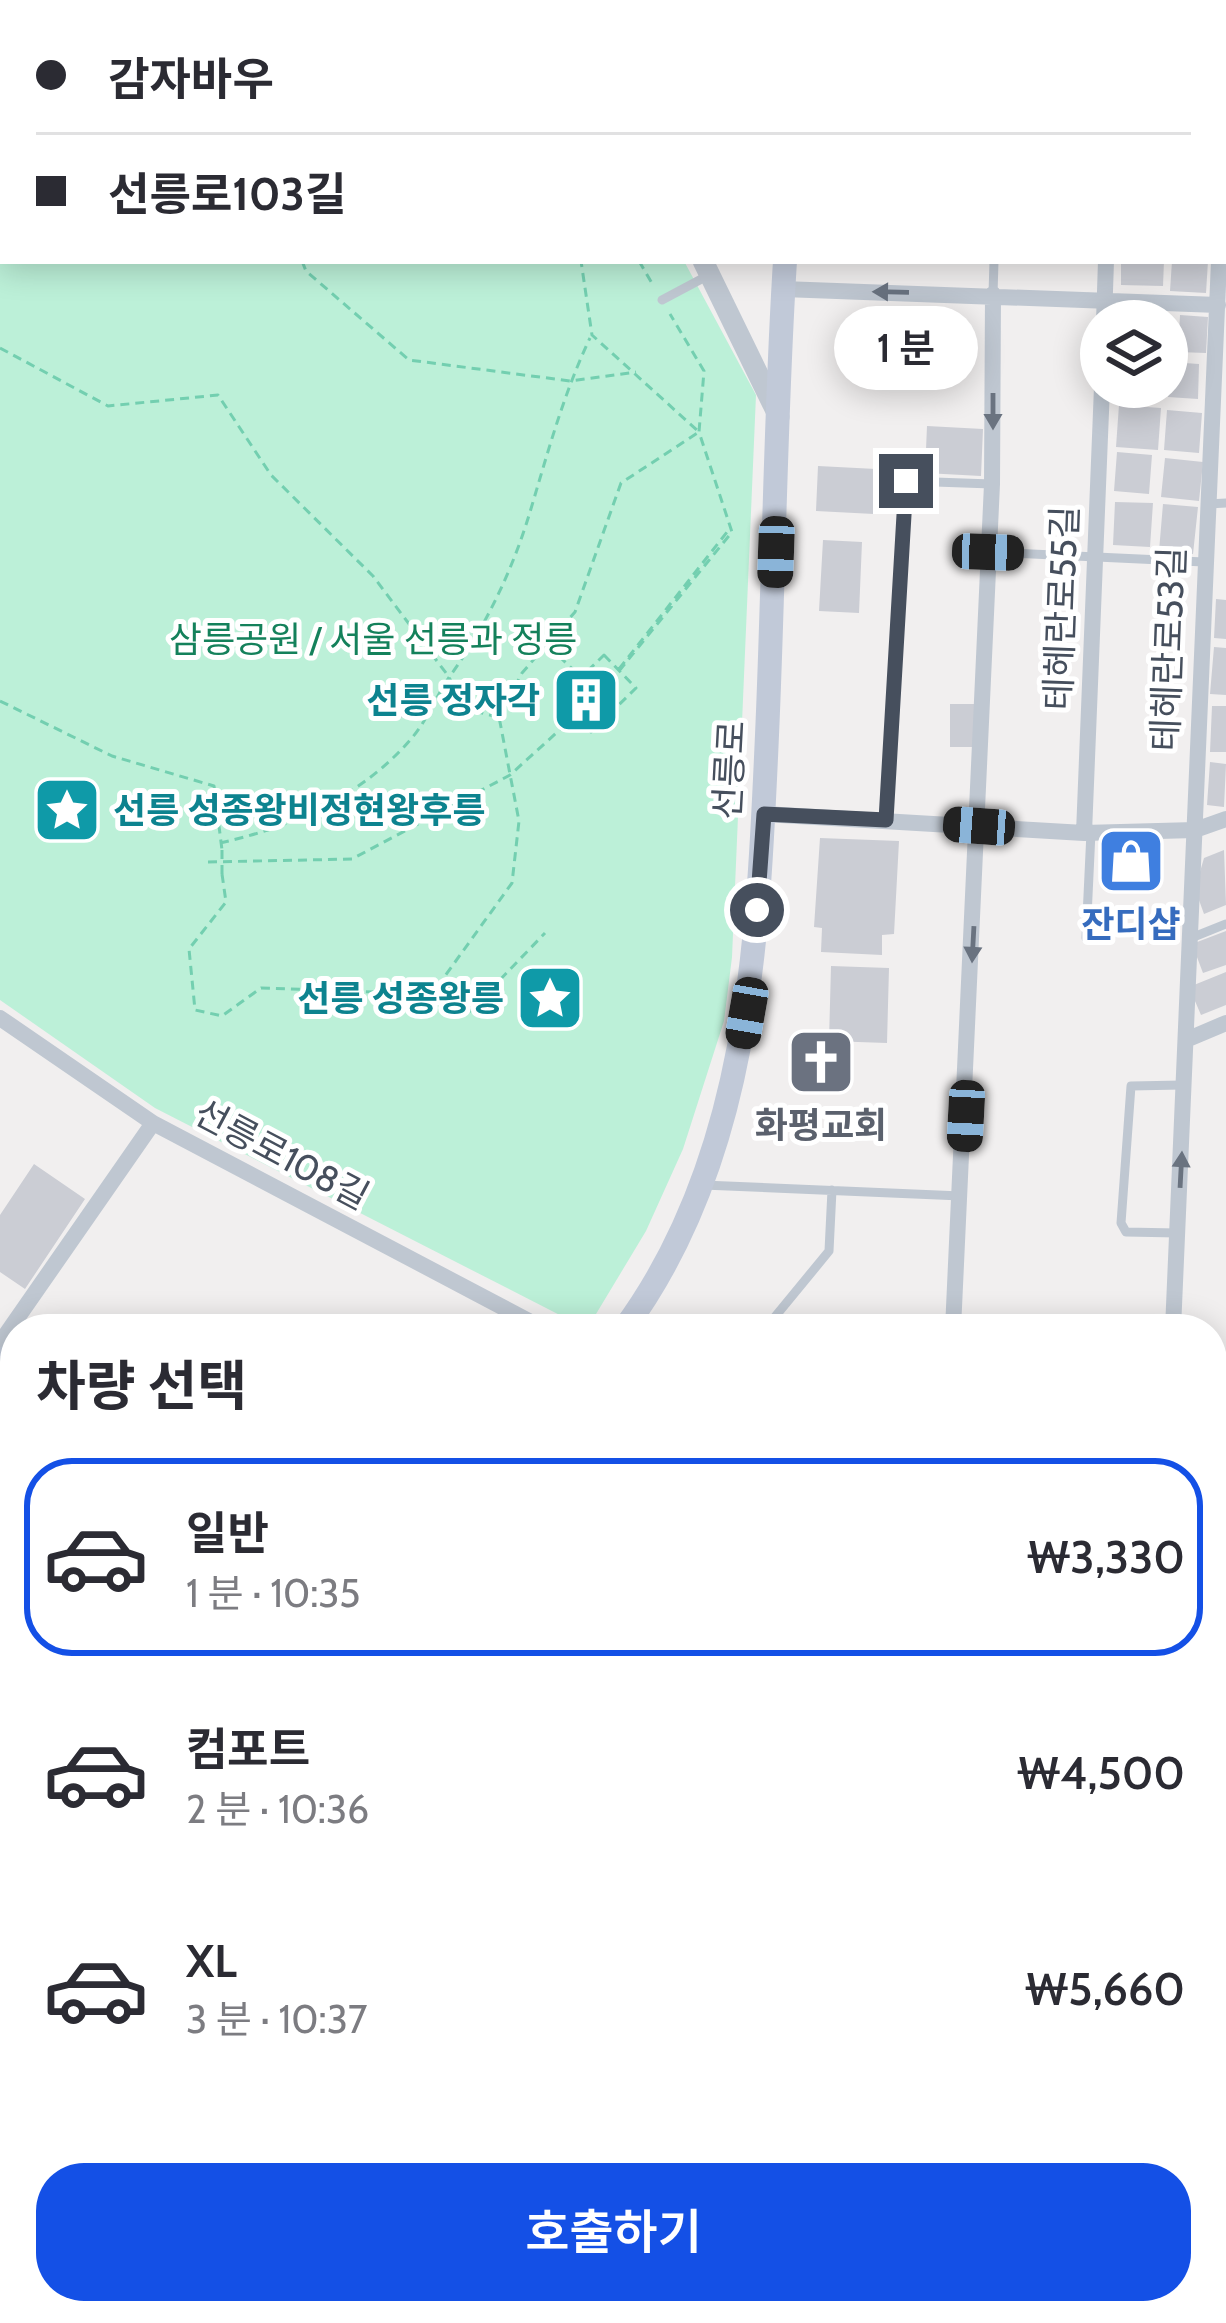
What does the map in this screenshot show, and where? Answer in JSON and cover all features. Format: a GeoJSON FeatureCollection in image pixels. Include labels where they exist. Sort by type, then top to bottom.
{"type":"FeatureCollection","features":[{"type":"Feature","properties":{"kind":"main road","name":"선릉로"},"geometry":{"type":"LineString","coordinates":[[632,1314],[702,1185],[731,1094],[747,1013],[764,814],[785,264]]}},
{"type":"Feature","properties":{"kind":"street"},"geometry":{"type":"LineString","coordinates":[[783,289],[1105,300],[1106,264]]}},
{"type":"Feature","properties":{"kind":"street","name":"테헤란로53길"},"geometry":{"type":"LineString","coordinates":[[1174,1314],[1204,562],[1217,504],[1220,264]]}},
{"type":"Feature","properties":{"kind":"street"},"geometry":{"type":"LineString","coordinates":[[706,268],[782,421]]}},
{"type":"Feature","properties":{"kind":"street"},"geometry":{"type":"LineString","coordinates":[[954,1314],[979,826],[992,484],[993,294]]}},
{"type":"Feature","properties":{"kind":"street"},"geometry":{"type":"LineString","coordinates":[[1188,304],[1217,305]]}},
{"type":"Feature","properties":{"kind":"street","name":"테헤란로55길"},"geometry":{"type":"LineString","coordinates":[[1088,832],[1101,408]]}},
{"type":"Feature","properties":{"kind":"street"},"geometry":{"type":"LineString","coordinates":[[764,814],[1088,832],[1195,830],[1226,819]]}},
{"type":"Feature","properties":{"kind":"street","name":"선릉로108길"},"geometry":{"type":"LineString","coordinates":[[0,1018],[153,1124],[515,1314]]}},
{"type":"Feature","properties":{"kind":"street"},"geometry":{"type":"LineString","coordinates":[[1186,1040],[1226,1023]]}},
{"type":"Feature","properties":{"kind":"street"},"geometry":{"type":"LineString","coordinates":[[20,1314],[153,1124]]}},
{"type":"Feature","properties":{"kind":"lane"},"geometry":{"type":"LineString","coordinates":[[993,294],[994,264]]}},
{"type":"Feature","properties":{"kind":"lane"},"geometry":{"type":"LineString","coordinates":[[662,301],[706,268]]}},
{"type":"Feature","properties":{"kind":"lane"},"geometry":{"type":"LineString","coordinates":[[886,820],[906,481],[992,484]]}},
{"type":"Feature","properties":{"kind":"lane"},"geometry":{"type":"LineString","coordinates":[[988,552],[1204,562]]}},
{"type":"Feature","properties":{"kind":"lane"},"geometry":{"type":"LineString","coordinates":[[1086,938],[1088,832]]}},
{"type":"Feature","properties":{"kind":"lane"},"geometry":{"type":"LineString","coordinates":[[1191,938],[1226,924]]}},
{"type":"Feature","properties":{"kind":"lane"},"geometry":{"type":"LineString","coordinates":[[1178,1233],[1126,1232],[1121,1223],[1132,1082],[1185,1085]]}},
{"type":"Feature","properties":{"kind":"lane"},"geometry":{"type":"LineString","coordinates":[[702,1185],[961,1196]]}},
{"type":"Feature","properties":{"kind":"lane"},"geometry":{"type":"LineString","coordinates":[[777,1314],[829,1252],[832,1190]]}},
{"type":"Feature","properties":{"kind":"path"},"geometry":{"type":"LineString","coordinates":[[303,264],[409,360],[570,381],[638,372]]}},
{"type":"Feature","properties":{"kind":"path"},"geometry":{"type":"LineString","coordinates":[[220,843],[265,833],[361,786],[413,738],[469,653],[507,573],[570,381],[592,335],[581,264]]}},
{"type":"Feature","properties":{"kind":"path"},"geometry":{"type":"LineString","coordinates":[[619,671],[733,526],[699,433],[704,371],[641,264]]}},
{"type":"Feature","properties":{"kind":"path"},"geometry":{"type":"LineString","coordinates":[[592,335],[638,372],[699,433]]}},
{"type":"Feature","properties":{"kind":"path"},"geometry":{"type":"LineString","coordinates":[[0,348],[108,406],[218,395],[271,475],[373,576],[449,677],[463,708],[499,717]]}},
{"type":"Feature","properties":{"kind":"path"},"geometry":{"type":"LineString","coordinates":[[432,994],[512,883],[519,821],[499,717],[522,673],[574,612],[621,483],[699,433]]}},
{"type":"Feature","properties":{"kind":"path"},"geometry":{"type":"LineString","coordinates":[[546,645],[582,677]]}},
{"type":"Feature","properties":{"kind":"path"},"geometry":{"type":"LineString","coordinates":[[604,655],[636,688],[591,732],[559,699],[582,677],[604,655]]}},
{"type":"Feature","properties":{"kind":"path"},"geometry":{"type":"LineString","coordinates":[[0,701],[112,756],[214,786],[226,902],[189,949],[195,1010],[222,1016],[261,988],[432,994],[449,1014],[469,1012],[545,933]]}},
{"type":"Feature","properties":{"kind":"path"},"geometry":{"type":"LineString","coordinates":[[208,862],[352,859],[510,775],[575,716]]}},
{"type":"Feature","properties":{"kind":"path"},"geometry":{"type":"LineString","coordinates":[[112,756],[112,765]]}},
{"type":"Feature","properties":{"kind":"green space","name":"삼릉공원 / 서울 선릉과 정릉"},"geometry":{"type":"Polygon","coordinates":[[[0,264],[686,264],[756,395],[732,957],[724,1021],[683,1149],[646,1231],[596,1314],[558,1314],[155,1108],[0,1000],[0,264]]]}},
{"type":"Feature","properties":{"kind":"building"},"geometry":{"type":"Polygon","coordinates":[[[1121,264],[1164,264],[1163,286],[1121,285],[1121,264]]]}},
{"type":"Feature","properties":{"kind":"building"},"geometry":{"type":"Polygon","coordinates":[[[1172,264],[1208,264],[1206,293],[1170,291],[1172,264]]]}},
{"type":"Feature","properties":{"kind":"building"},"geometry":{"type":"Polygon","coordinates":[[[1188,316],[1208,317],[1206,353],[1188,352],[1188,316]]]}},
{"type":"Feature","properties":{"kind":"building"},"geometry":{"type":"Polygon","coordinates":[[[1188,363],[1199,364],[1198,399],[1188,398],[1188,363]]]}},
{"type":"Feature","properties":{"kind":"building"},"geometry":{"type":"Polygon","coordinates":[[[1119,408],[1161,408],[1158,450],[1116,447],[1119,408]]]}},
{"type":"Feature","properties":{"kind":"building"},"geometry":{"type":"Polygon","coordinates":[[[1167,410],[1202,413],[1199,453],[1164,450],[1167,410]]]}},
{"type":"Feature","properties":{"kind":"building"},"geometry":{"type":"Polygon","coordinates":[[[927,426],[983,429],[981,476],[925,473],[927,426]]]}},
{"type":"Feature","properties":{"kind":"building"},"geometry":{"type":"Polygon","coordinates":[[[1117,452],[1152,455],[1149,494],[1114,491],[1117,452]]]}},
{"type":"Feature","properties":{"kind":"building"},"geometry":{"type":"Polygon","coordinates":[[[1165,458],[1203,462],[1199,501],[1161,497],[1165,458]]]}},
{"type":"Feature","properties":{"kind":"building"},"geometry":{"type":"Polygon","coordinates":[[[818,466],[876,469],[874,514],[816,511],[818,466]]]}},
{"type":"Feature","properties":{"kind":"building"},"geometry":{"type":"Polygon","coordinates":[[[1115,502],[1153,503],[1150,547],[1113,545],[1115,502]]]}},
{"type":"Feature","properties":{"kind":"building"},"geometry":{"type":"Polygon","coordinates":[[[1163,504],[1198,507],[1193,554],[1159,551],[1163,504]]]}},
{"type":"Feature","properties":{"kind":"building"},"geometry":{"type":"Polygon","coordinates":[[[823,540],[862,542],[859,613],[819,611],[823,540]]]}},
{"type":"Feature","properties":{"kind":"building"},"geometry":{"type":"Polygon","coordinates":[[[1216,599],[1226,600],[1226,639],[1214,638],[1216,599]]]}},
{"type":"Feature","properties":{"kind":"building"},"geometry":{"type":"Polygon","coordinates":[[[1214,647],[1226,648],[1226,695],[1210,694],[1214,647]]]}},
{"type":"Feature","properties":{"kind":"building","name":"선릉 정자각"},"geometry":{"type":"Polygon","coordinates":[[[600,679],[612,690],[592,721],[569,699],[583,685],[589,691],[600,679]]]}},
{"type":"Feature","properties":{"kind":"building"},"geometry":{"type":"Polygon","coordinates":[[[405,685],[420,700],[401,718],[387,704],[405,685]]]}},
{"type":"Feature","properties":{"kind":"building"},"geometry":{"type":"Polygon","coordinates":[[[950,704],[976,704],[976,747],[950,747],[950,704]]]}},
{"type":"Feature","properties":{"kind":"building"},"geometry":{"type":"Polygon","coordinates":[[[1212,706],[1226,706],[1226,752],[1210,752],[1212,706]]]}},
{"type":"Feature","properties":{"kind":"building"},"geometry":{"type":"Polygon","coordinates":[[[1210,762],[1226,764],[1224,807],[1207,805],[1210,762]]]}},
{"type":"Feature","properties":{"kind":"building"},"geometry":{"type":"Polygon","coordinates":[[[820,838],[899,841],[894,934],[882,935],[882,955],[821,952],[822,928],[814,927],[820,838]]]}},
{"type":"Feature","properties":{"kind":"building"},"geometry":{"type":"Polygon","coordinates":[[[1224,850],[1226,905],[1204,914],[1195,889],[1204,858],[1224,850]]]}},
{"type":"Feature","properties":{"kind":"building"},"geometry":{"type":"Polygon","coordinates":[[[1226,931],[1226,965],[1203,973],[1192,944],[1226,931]]]}},
{"type":"Feature","properties":{"kind":"building"},"geometry":{"type":"Polygon","coordinates":[[[831,966],[889,968],[887,1043],[829,1041],[831,966]]]}},
{"type":"Feature","properties":{"kind":"building"},"geometry":{"type":"Polygon","coordinates":[[[1226,972],[1226,1005],[1201,1015],[1189,987],[1226,972]]]}},
{"type":"Feature","properties":{"kind":"building"},"geometry":{"type":"Polygon","coordinates":[[[34,1164],[85,1199],[25,1289],[0,1272],[0,1215],[34,1164]]]}},
{"type":"Feature","properties":{"kind":"place","name":"선릉 정자각"},"geometry":{"type":"Point","coordinates":[586,700]}},
{"type":"Feature","properties":{"kind":"place","name":"선릉 성종왕비정현왕후릉"},"geometry":{"type":"Point","coordinates":[67,810]}},
{"type":"Feature","properties":{"kind":"place","name":"잔디샵"},"geometry":{"type":"Point","coordinates":[1131,861]}},
{"type":"Feature","properties":{"kind":"place","name":"선릉 성종왕릉"},"geometry":{"type":"Point","coordinates":[550,998]}},
{"type":"Feature","properties":{"kind":"place","name":"화평교회"},"geometry":{"type":"Point","coordinates":[821,1062]}},
{"type":"Feature","properties":{"kind":"route"},"geometry":{"type":"LineString","coordinates":[[757,910],[764,814],[886,820],[906,481]]}}]}
